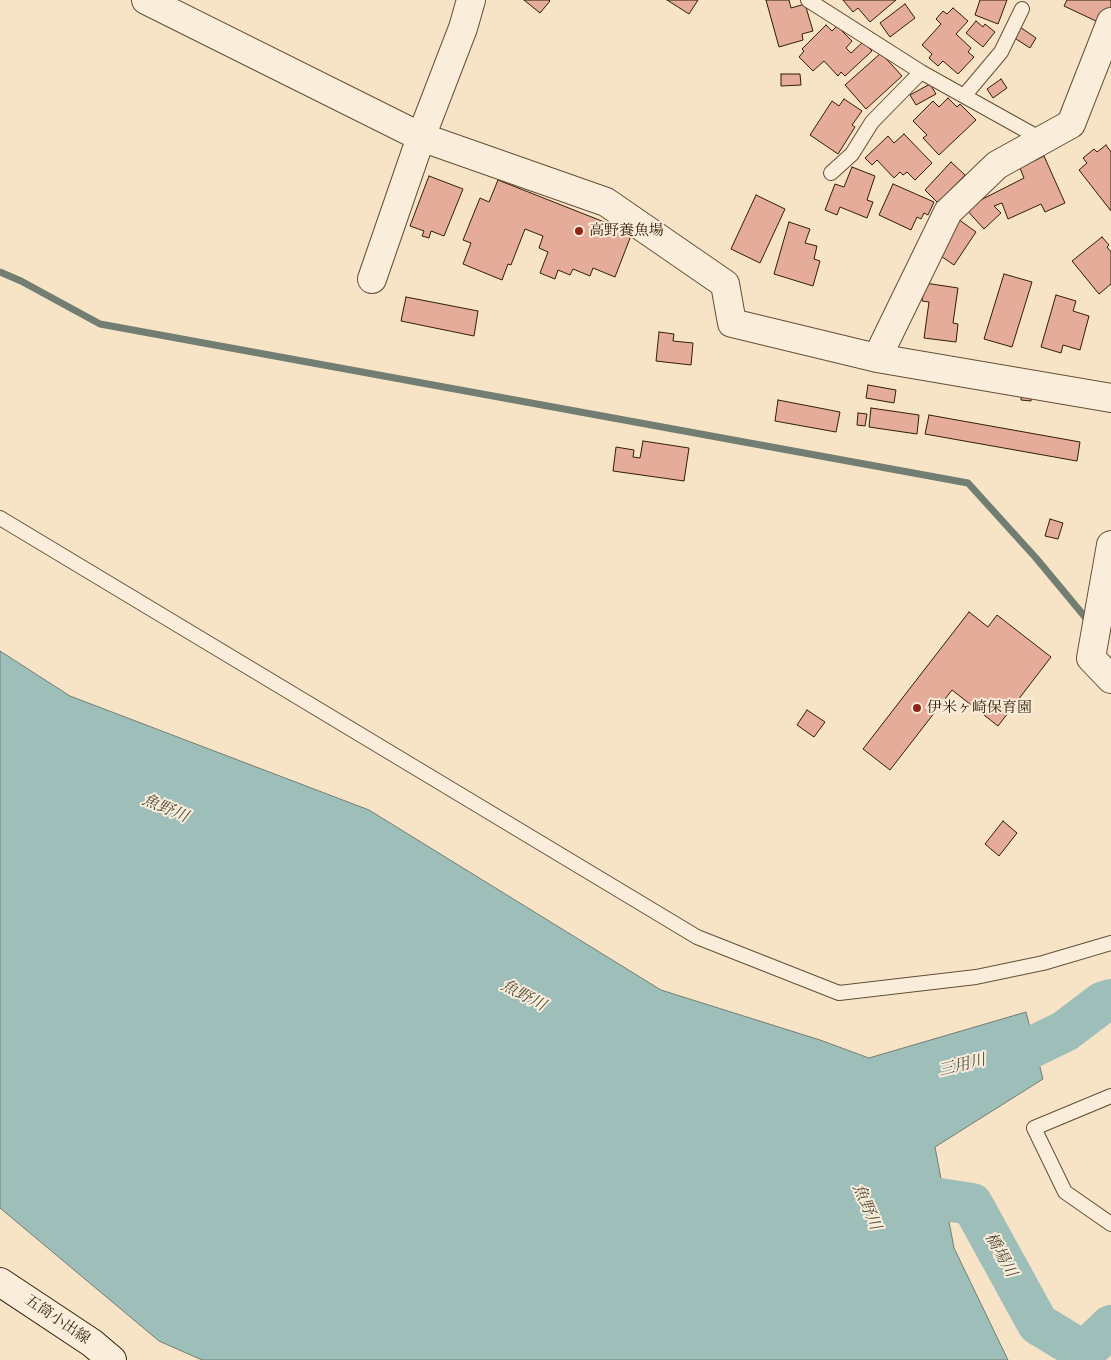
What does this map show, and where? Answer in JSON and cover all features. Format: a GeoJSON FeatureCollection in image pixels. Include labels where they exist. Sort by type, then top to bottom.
{"type":"FeatureCollection","features":[{"type":"Feature","properties":{"kind":"street"},"geometry":{"type":"LineString","coordinates":[[146,0],[421,137],[606,202],[725,284],[732,323],[877,358],[1111,398]]}},
{"type":"Feature","properties":{"kind":"street"},"geometry":{"type":"LineString","coordinates":[[372,279],[421,137],[472,0]]}},
{"type":"Feature","properties":{"kind":"street"},"geometry":{"type":"LineString","coordinates":[[877,358],[948,212],[998,165],[1071,124],[1111,22]]}},
{"type":"Feature","properties":{"kind":"street"},"geometry":{"type":"LineString","coordinates":[[1111,545],[1091,658],[1111,679]]}},
{"type":"Feature","properties":{"kind":"street","name":"五筒小出線"},"geometry":{"type":"LineString","coordinates":[[0,1282],[92,1343],[112,1360]]}},
{"type":"Feature","properties":{"kind":"lane"},"geometry":{"type":"LineString","coordinates":[[808,0],[920,72],[1043,140]]}},
{"type":"Feature","properties":{"kind":"lane"},"geometry":{"type":"LineString","coordinates":[[964,96],[1001,52],[1022,9]]}},
{"type":"Feature","properties":{"kind":"lane"},"geometry":{"type":"LineString","coordinates":[[831,173],[852,154],[872,122],[920,72]]}},
{"type":"Feature","properties":{"kind":"lane"},"geometry":{"type":"LineString","coordinates":[[0,518],[697,937],[839,993],[976,977],[1043,963],[1111,943]]}},
{"type":"Feature","properties":{"kind":"lane"},"geometry":{"type":"LineString","coordinates":[[1111,1096],[1034,1128],[1065,1192],[1111,1224]]}},
{"type":"Feature","properties":{"kind":"water","name":"魚野川"},"geometry":{"type":"Polygon","coordinates":[[[0,651],[70,696],[369,810],[661,990],[820,1040],[869,1058],[1026,1012],[1043,1079],[935,1147],[954,1248],[1008,1360],[202,1360],[159,1341],[0,1208],[0,651]]]}},
{"type":"Feature","properties":{"kind":"building"},"geometry":{"type":"Polygon","coordinates":[[[524,0],[549,0],[550,1],[540,13],[524,0]]]}},
{"type":"Feature","properties":{"kind":"building"},"geometry":{"type":"Polygon","coordinates":[[[667,0],[698,0],[689,14],[667,0]]]}},
{"type":"Feature","properties":{"kind":"building"},"geometry":{"type":"Polygon","coordinates":[[[766,0],[789,0],[791,8],[805,4],[813,31],[802,34],[803,40],[779,47],[766,0]]]}},
{"type":"Feature","properties":{"kind":"building"},"geometry":{"type":"Polygon","coordinates":[[[843,0],[896,0],[870,22],[858,8],[853,12],[843,0]]]}},
{"type":"Feature","properties":{"kind":"building"},"geometry":{"type":"Polygon","coordinates":[[[980,0],[1007,0],[998,24],[975,15],[980,0]]]}},
{"type":"Feature","properties":{"kind":"building"},"geometry":{"type":"Polygon","coordinates":[[[1067,0],[1111,0],[1111,7],[1108,13],[1103,10],[1098,22],[1064,6],[1067,0]]]}},
{"type":"Feature","properties":{"kind":"building"},"geometry":{"type":"Polygon","coordinates":[[[905,4],[915,18],[890,37],[880,23],[905,4]]]}},
{"type":"Feature","properties":{"kind":"building"},"geometry":{"type":"Polygon","coordinates":[[[953,8],[968,21],[956,34],[971,48],[968,52],[974,57],[958,74],[943,61],[938,66],[929,58],[932,54],[922,45],[941,24],[936,19],[943,11],[947,14],[953,8]]]}},
{"type":"Feature","properties":{"kind":"building"},"geometry":{"type":"Polygon","coordinates":[[[976,21],[983,27],[985,24],[995,32],[983,47],[966,33],[976,21]]]}},
{"type":"Feature","properties":{"kind":"building"},"geometry":{"type":"Polygon","coordinates":[[[826,25],[832,31],[837,26],[852,41],[846,48],[851,53],[863,42],[872,51],[845,76],[841,72],[838,76],[824,61],[813,71],[799,57],[804,51],[802,49],[826,25]]]}},
{"type":"Feature","properties":{"kind":"building"},"geometry":{"type":"Polygon","coordinates":[[[1020,27],[1036,38],[1030,48],[1013,37],[1020,27]]]}},
{"type":"Feature","properties":{"kind":"building"},"geometry":{"type":"Polygon","coordinates":[[[881,53],[902,76],[866,109],[845,85],[881,53]]]}},
{"type":"Feature","properties":{"kind":"building"},"geometry":{"type":"Polygon","coordinates":[[[781,74],[800,74],[801,85],[781,86],[781,74]]]}},
{"type":"Feature","properties":{"kind":"building"},"geometry":{"type":"Polygon","coordinates":[[[1001,79],[1007,88],[993,98],[987,89],[1001,79]]]}},
{"type":"Feature","properties":{"kind":"building"},"geometry":{"type":"Polygon","coordinates":[[[930,84],[936,94],[916,105],[910,95],[930,84]]]}},
{"type":"Feature","properties":{"kind":"building"},"geometry":{"type":"Polygon","coordinates":[[[948,98],[957,107],[960,104],[976,120],[939,155],[923,138],[927,135],[913,121],[933,101],[939,107],[948,98]]]}},
{"type":"Feature","properties":{"kind":"building"},"geometry":{"type":"Polygon","coordinates":[[[844,99],[862,111],[852,125],[855,127],[838,154],[810,135],[832,101],[839,106],[844,99]]]}},
{"type":"Feature","properties":{"kind":"building"},"geometry":{"type":"Polygon","coordinates":[[[904,134],[932,163],[915,180],[907,172],[903,175],[900,172],[894,178],[877,160],[872,165],[865,158],[888,136],[894,143],[904,134]]]}},
{"type":"Feature","properties":{"kind":"building"},"geometry":{"type":"Polygon","coordinates":[[[1106,145],[1111,152],[1111,211],[1079,170],[1087,163],[1083,158],[1094,149],[1097,152],[1106,145]]]}},
{"type":"Feature","properties":{"kind":"building"},"geometry":{"type":"Polygon","coordinates":[[[1044,156],[1065,203],[1045,212],[1041,204],[1008,219],[1002,203],[994,206],[1001,213],[984,229],[965,208],[1024,178],[1020,168],[1044,156]]]}},
{"type":"Feature","properties":{"kind":"building"},"geometry":{"type":"Polygon","coordinates":[[[951,162],[965,175],[938,203],[925,190],[951,162]]]}},
{"type":"Feature","properties":{"kind":"building"},"geometry":{"type":"Polygon","coordinates":[[[852,167],[875,176],[867,200],[873,202],[867,218],[840,207],[837,215],[825,210],[835,184],[844,187],[852,167]]]}},
{"type":"Feature","properties":{"kind":"building"},"geometry":{"type":"Polygon","coordinates":[[[429,176],[463,189],[444,236],[431,231],[429,238],[422,236],[424,231],[410,226],[429,176]]]}},
{"type":"Feature","properties":{"kind":"building","name":"高野養魚場"},"geometry":{"type":"Polygon","coordinates":[[[498,180],[632,233],[615,277],[593,268],[590,276],[573,269],[570,275],[558,270],[555,279],[540,273],[548,252],[539,248],[543,236],[525,229],[511,265],[508,264],[502,280],[463,264],[471,243],[463,240],[480,198],[489,202],[498,180]]]}},
{"type":"Feature","properties":{"kind":"building"},"geometry":{"type":"Polygon","coordinates":[[[893,184],[934,202],[928,215],[924,213],[921,219],[917,217],[911,230],[879,215],[893,184]]]}},
{"type":"Feature","properties":{"kind":"building"},"geometry":{"type":"Polygon","coordinates":[[[756,195],[785,209],[760,263],[731,249],[756,195]]]}},
{"type":"Feature","properties":{"kind":"building"},"geometry":{"type":"Polygon","coordinates":[[[958,219],[976,232],[954,265],[935,252],[958,219]]]}},
{"type":"Feature","properties":{"kind":"building"},"geometry":{"type":"Polygon","coordinates":[[[789,222],[810,229],[805,243],[817,246],[814,259],[820,261],[813,286],[774,274],[789,222]]]}},
{"type":"Feature","properties":{"kind":"building"},"geometry":{"type":"Polygon","coordinates":[[[1102,237],[1109,245],[1107,247],[1111,252],[1111,284],[1099,294],[1072,261],[1102,237]]]}},
{"type":"Feature","properties":{"kind":"building"},"geometry":{"type":"Polygon","coordinates":[[[1004,274],[1032,282],[1012,347],[984,339],[1004,274]]]}},
{"type":"Feature","properties":{"kind":"building"},"geometry":{"type":"Polygon","coordinates":[[[925,283],[958,288],[953,323],[958,324],[956,342],[924,338],[929,302],[922,301],[925,283]]]}},
{"type":"Feature","properties":{"kind":"building"},"geometry":{"type":"Polygon","coordinates":[[[1056,295],[1076,301],[1073,311],[1089,316],[1080,350],[1063,345],[1061,353],[1041,347],[1056,295]]]}},
{"type":"Feature","properties":{"kind":"building"},"geometry":{"type":"Polygon","coordinates":[[[406,297],[478,311],[474,336],[401,321],[406,297]]]}},
{"type":"Feature","properties":{"kind":"building"},"geometry":{"type":"Polygon","coordinates":[[[659,332],[674,334],[673,341],[693,343],[691,365],[656,361],[659,332]]]}},
{"type":"Feature","properties":{"kind":"building"},"geometry":{"type":"Polygon","coordinates":[[[868,385],[896,390],[894,403],[866,398],[868,385]]]}},
{"type":"Feature","properties":{"kind":"building"},"geometry":{"type":"Polygon","coordinates":[[[1022,388],[1032,389],[1031,401],[1021,400],[1022,388]]]}},
{"type":"Feature","properties":{"kind":"building"},"geometry":{"type":"Polygon","coordinates":[[[778,400],[840,412],[836,432],[775,421],[778,400]]]}},
{"type":"Feature","properties":{"kind":"building"},"geometry":{"type":"Polygon","coordinates":[[[871,408],[919,415],[917,434],[869,427],[871,408]]]}},
{"type":"Feature","properties":{"kind":"building"},"geometry":{"type":"Polygon","coordinates":[[[858,413],[867,414],[865,426],[857,425],[858,413]]]}},
{"type":"Feature","properties":{"kind":"building"},"geometry":{"type":"Polygon","coordinates":[[[929,415],[1080,442],[1077,461],[925,434],[929,415]]]}},
{"type":"Feature","properties":{"kind":"building"},"geometry":{"type":"Polygon","coordinates":[[[643,441],[689,448],[684,481],[613,471],[616,447],[634,450],[633,457],[640,458],[643,441]]]}},
{"type":"Feature","properties":{"kind":"building"},"geometry":{"type":"Polygon","coordinates":[[[1050,519],[1063,523],[1058,539],[1045,536],[1050,519]]]}},
{"type":"Feature","properties":{"kind":"building","name":"伊米ヶ崎保育園"},"geometry":{"type":"Polygon","coordinates":[[[969,612],[988,627],[997,615],[1051,657],[998,726],[952,690],[890,770],[863,749],[969,612]]]}},
{"type":"Feature","properties":{"kind":"building"},"geometry":{"type":"Polygon","coordinates":[[[807,710],[825,722],[814,737],[797,725],[807,710]]]}},
{"type":"Feature","properties":{"kind":"building"},"geometry":{"type":"Polygon","coordinates":[[[1003,821],[1017,833],[999,856],[985,844],[1003,821]]]}},
{"type":"Feature","properties":{"kind":"waterway"},"geometry":{"type":"LineString","coordinates":[[0,272],[21,281],[100,324],[968,483],[1036,558],[1090,623]]}},
{"type":"Feature","properties":{"kind":"waterway","name":"三用川"},"geometry":{"type":"LineString","coordinates":[[980,1062],[1024,1051],[1065,1031],[1102,1003],[1111,1000]]}},
{"type":"Feature","properties":{"kind":"waterway","name":"橋場川"},"geometry":{"type":"LineString","coordinates":[[887,1191],[972,1204],[1038,1324],[1084,1352],[1111,1326]]}},
{"type":"Feature","properties":{"kind":"place","name":"高野養魚場"},"geometry":{"type":"Point","coordinates":[579,231]}},
{"type":"Feature","properties":{"kind":"place","name":"伊米ヶ崎保育園"},"geometry":{"type":"Point","coordinates":[917,708]}}]}
